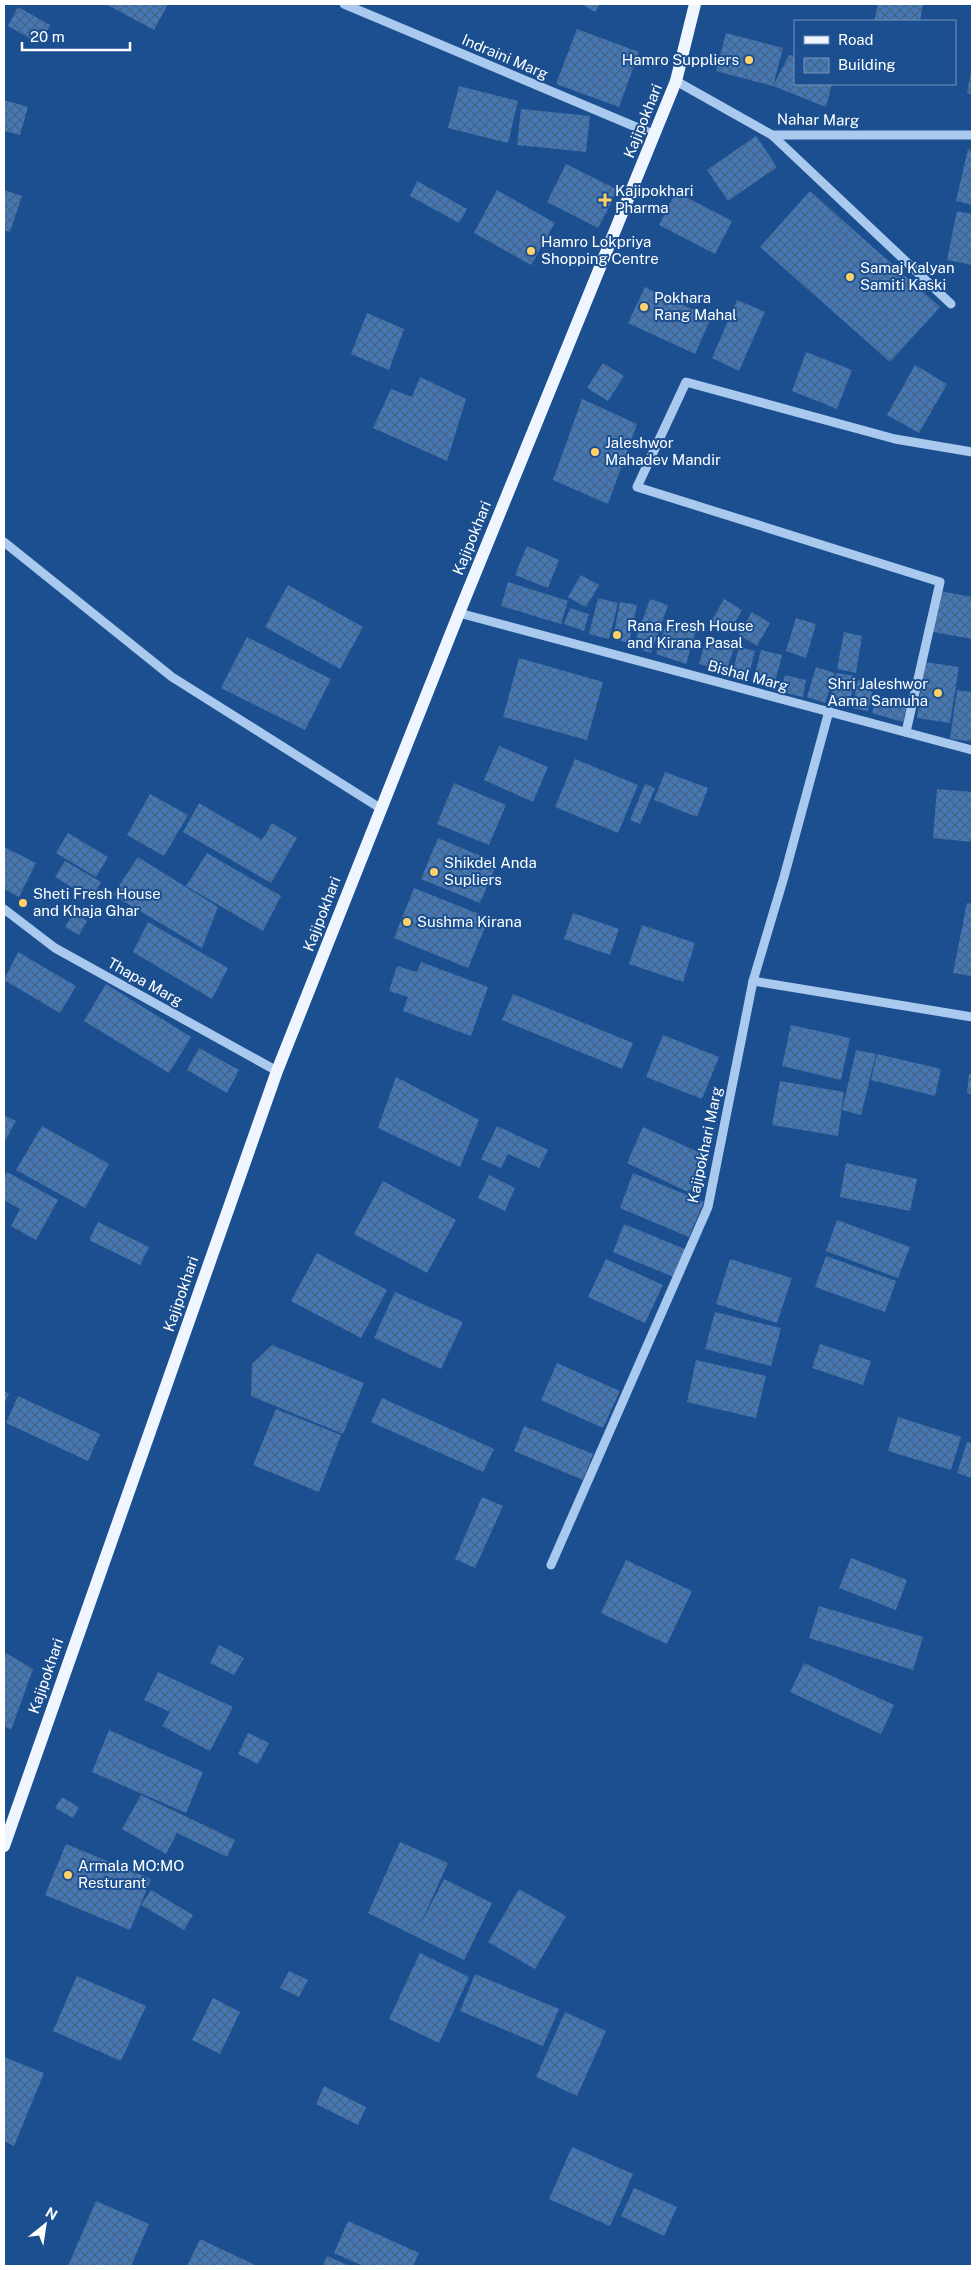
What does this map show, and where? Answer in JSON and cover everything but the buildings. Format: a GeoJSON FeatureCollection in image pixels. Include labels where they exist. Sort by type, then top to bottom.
{"type":"FeatureCollection","features":[{"type":"Feature","properties":{"kind":"main road","name":"Kajipokhari"},"geometry":{"type":"LineString","coordinates":[[4,1846],[278,1070],[380,808],[655,135],[676,81],[695,4]]}},
{"type":"Feature","properties":{"kind":"street","name":"Indraini Marg"},"geometry":{"type":"LineString","coordinates":[[344,4],[655,135]]}},
{"type":"Feature","properties":{"kind":"street","name":"Nahar Marg"},"geometry":{"type":"LineString","coordinates":[[676,81],[772,135],[972,135]]}},
{"type":"Feature","properties":{"kind":"street"},"geometry":{"type":"LineString","coordinates":[[772,135],[951,304]]}},
{"type":"Feature","properties":{"kind":"street"},"geometry":{"type":"LineString","coordinates":[[906,732],[940,582],[637,487],[686,382],[895,439],[972,452]]}},
{"type":"Feature","properties":{"kind":"street"},"geometry":{"type":"LineString","coordinates":[[4,542],[172,677],[380,808]]}},
{"type":"Feature","properties":{"kind":"street","name":"Bishal Marg"},"geometry":{"type":"LineString","coordinates":[[459,613],[972,750]]}},
{"type":"Feature","properties":{"kind":"street","name":"Kajipokhari Marg"},"geometry":{"type":"LineString","coordinates":[[551,1565],[708,1207],[753,981],[784,877],[829,711]]}},
{"type":"Feature","properties":{"kind":"street","name":"Thapa Marg"},"geometry":{"type":"LineString","coordinates":[[4,909],[56,948],[278,1070]]}},
{"type":"Feature","properties":{"kind":"street"},"geometry":{"type":"LineString","coordinates":[[753,981],[972,1017]]}},
{"type":"Feature","properties":{"kind":"place","name":"Hamro Suppliers"},"geometry":{"type":"Point","coordinates":[749,60]}},
{"type":"Feature","properties":{"kind":"place","name":"Kajipokhari Pharma"},"geometry":{"type":"Point","coordinates":[605,200]}},
{"type":"Feature","properties":{"kind":"place","name":"Hamro Lokpriya Shopping Centre"},"geometry":{"type":"Point","coordinates":[531,251]}},
{"type":"Feature","properties":{"kind":"place","name":"Samaj Kalyan Samiti Kaski"},"geometry":{"type":"Point","coordinates":[850,277]}},
{"type":"Feature","properties":{"kind":"place","name":"Pokhara Rang Mahal"},"geometry":{"type":"Point","coordinates":[644,307]}},
{"type":"Feature","properties":{"kind":"place","name":"Jaleshwor Mahadev Mandir"},"geometry":{"type":"Point","coordinates":[595,452]}},
{"type":"Feature","properties":{"kind":"place","name":"Rana Fresh House and Kirana Pasal"},"geometry":{"type":"Point","coordinates":[617,635]}},
{"type":"Feature","properties":{"kind":"place","name":"Shri Jaleshwor Aama Samuha"},"geometry":{"type":"Point","coordinates":[938,693]}},
{"type":"Feature","properties":{"kind":"place","name":"Shikdel Anda Supliers"},"geometry":{"type":"Point","coordinates":[434,872]}},
{"type":"Feature","properties":{"kind":"place","name":"Sheti Fresh House and Khaja Ghar"},"geometry":{"type":"Point","coordinates":[23,903]}},
{"type":"Feature","properties":{"kind":"place","name":"Sushma Kirana"},"geometry":{"type":"Point","coordinates":[407,922]}},
{"type":"Feature","properties":{"kind":"place","name":"Armala MO:MO Resturant"},"geometry":{"type":"Point","coordinates":[68,1875]}}]}
